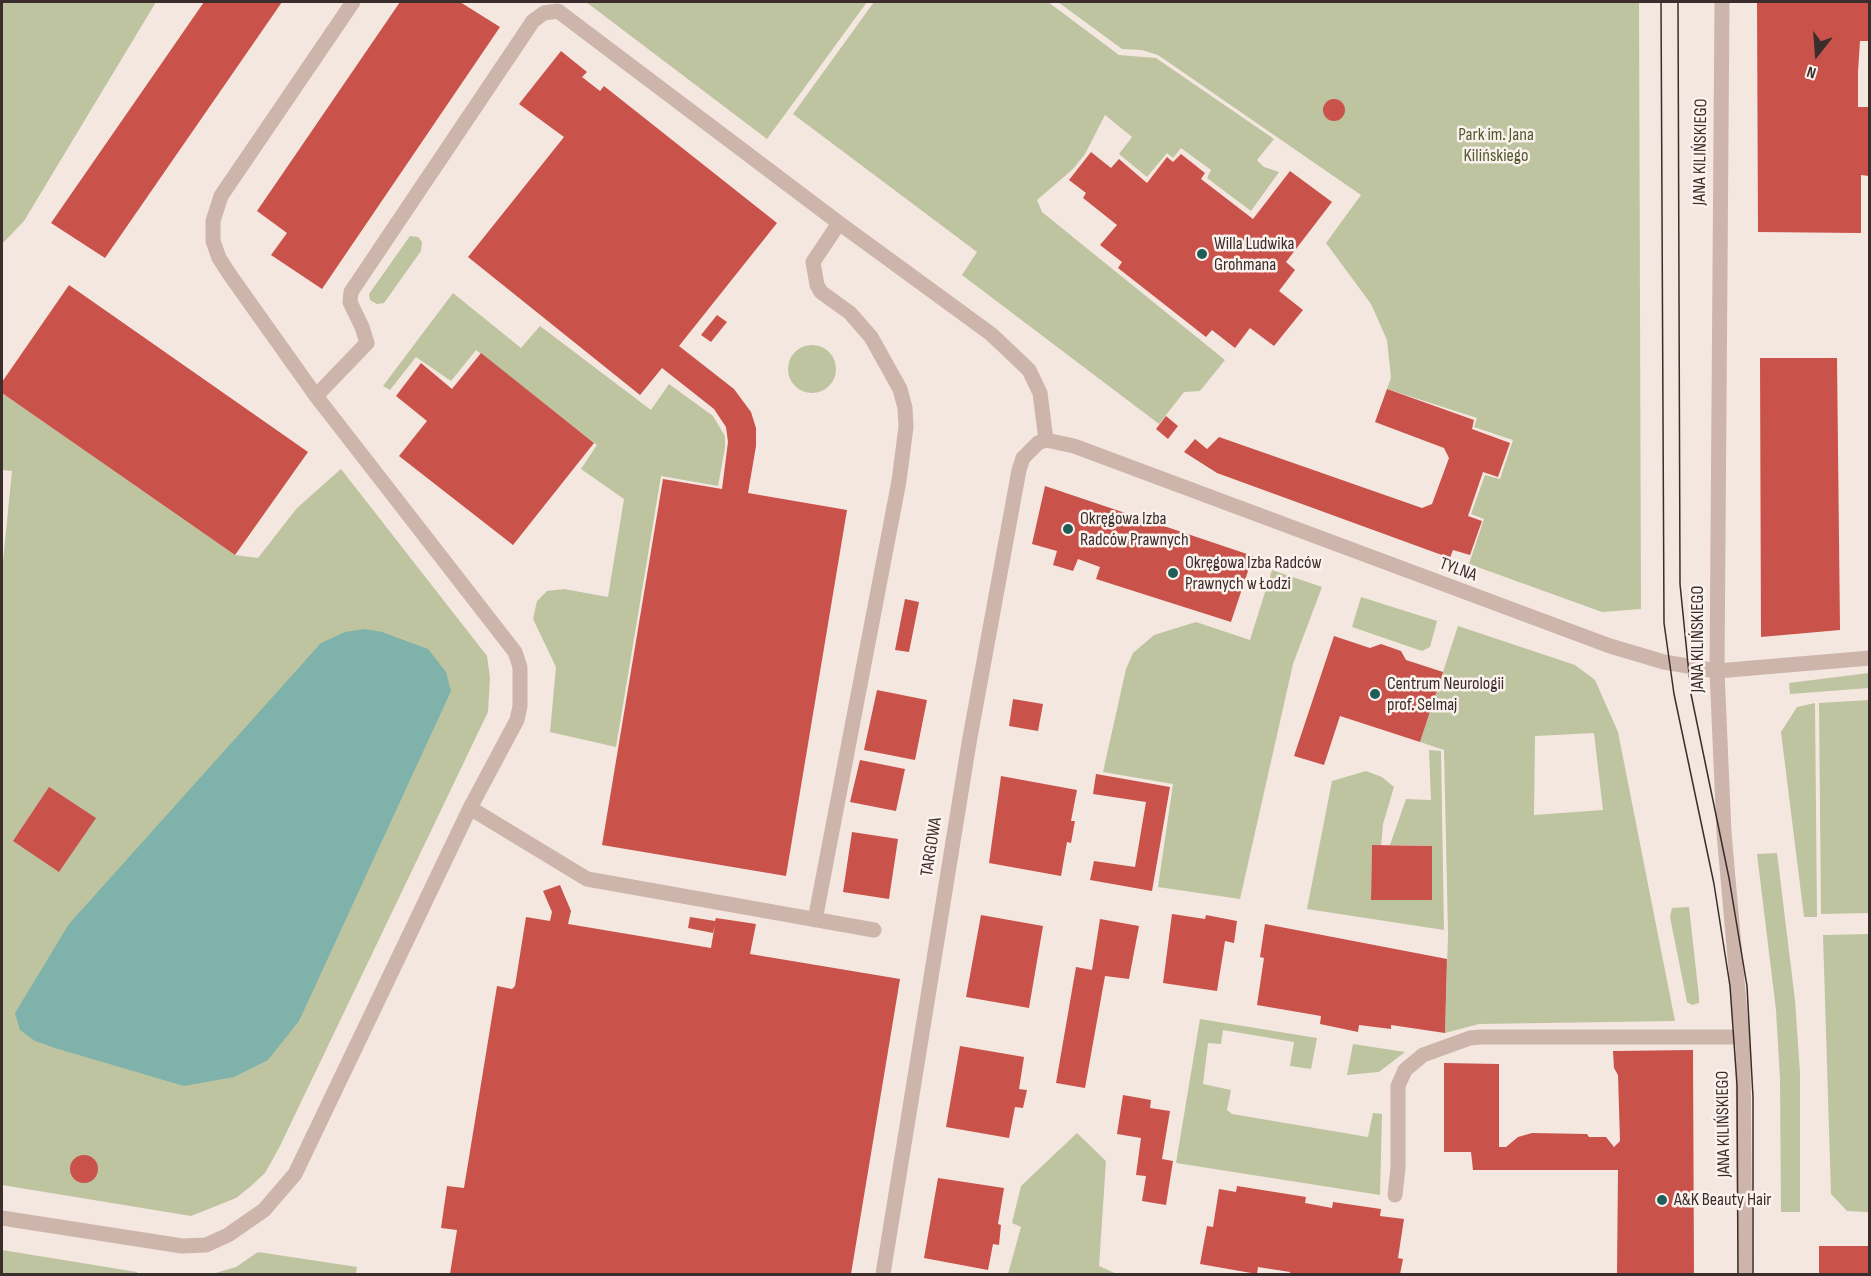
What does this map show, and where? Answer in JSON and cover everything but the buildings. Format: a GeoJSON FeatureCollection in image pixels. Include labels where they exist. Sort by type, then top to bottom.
{"type":"FeatureCollection","features":[{"type":"Feature","properties":{"kind":"street"},"geometry":{"type":"LineString","coordinates":[[2,1218],[182,1246],[206,1245],[228,1235],[264,1210],[295,1174],[470,808],[517,720],[520,706],[520,667],[515,652],[316,396],[219,258],[213,241],[213,221],[221,196],[352,2]]}},
{"type":"Feature","properties":{"kind":"street","name":"JANA KILIŃSKIEGO"},"geometry":{"type":"LineString","coordinates":[[1722,2],[1717,671],[1724,833],[1742,1037],[1745,1275]]}},
{"type":"Feature","properties":{"kind":"street"},"geometry":{"type":"LineString","coordinates":[[316,396],[367,343],[350,302],[351,292],[533,21],[544,13],[558,11],[839,223],[991,334],[1029,370],[1040,393],[1046,440]]}},
{"type":"Feature","properties":{"kind":"street"},"geometry":{"type":"LineString","coordinates":[[815,920],[899,481],[906,427],[905,408],[900,389],[871,337],[850,313],[821,292],[817,285],[813,262],[839,223]]}},
{"type":"Feature","properties":{"kind":"street","name":"TYLNA"},"geometry":{"type":"LineString","coordinates":[[1046,440],[1074,446],[1610,646],[1664,662],[1717,671],[1869,658]]}},
{"type":"Feature","properties":{"kind":"street","name":"TARGOWA"},"geometry":{"type":"LineString","coordinates":[[883,1275],[967,754],[1019,470],[1029,449],[1046,440]]}},
{"type":"Feature","properties":{"kind":"street"},"geometry":{"type":"LineString","coordinates":[[470,808],[586,879],[874,930]]}},
{"type":"Feature","properties":{"kind":"street"},"geometry":{"type":"LineString","coordinates":[[1395,1195],[1398,1168],[1398,1086],[1405,1070],[1423,1055],[1470,1038],[1482,1037],[1742,1037]]}},
{"type":"Feature","properties":{"kind":"green space"},"geometry":{"type":"Polygon","coordinates":[[[2,2],[156,2],[24,221],[2,244],[2,2]]]}},
{"type":"Feature","properties":{"kind":"green space"},"geometry":{"type":"Polygon","coordinates":[[[586,2],[867,2],[767,139],[586,2]]]}},
{"type":"Feature","properties":{"kind":"green space"},"geometry":{"type":"Polygon","coordinates":[[[874,2],[1048,2],[1119,55],[1156,58],[1274,139],[1257,160],[1264,167],[1279,172],[1251,211],[1207,178],[1211,170],[1181,148],[1173,158],[1167,153],[1147,177],[1119,154],[1132,137],[1105,115],[1085,154],[1073,169],[1037,200],[1042,212],[1225,360],[1200,391],[1184,392],[1159,424],[962,275],[977,252],[793,114],[874,2]]]}},
{"type":"Feature","properties":{"kind":"green space","name":"Park im. Jana Kilińskiego"},"geometry":{"type":"Polygon","coordinates":[[[1058,2],[1639,2],[1641,609],[1602,612],[1469,564],[1484,519],[1471,514],[1485,475],[1500,479],[1513,440],[1474,427],[1477,418],[1387,389],[1391,378],[1387,340],[1371,304],[1326,243],[1361,195],[1158,55],[1142,50],[1122,49],[1058,2]]]}},
{"type":"Feature","properties":{"kind":"green space"},"geometry":{"type":"Polygon","coordinates":[[[410,236],[418,237],[422,242],[421,251],[384,303],[377,304],[370,300],[369,294],[410,236]]]}},
{"type":"Feature","properties":{"kind":"green space"},"geometry":{"type":"Polygon","coordinates":[[[453,293],[521,348],[540,326],[651,410],[669,384],[713,416],[725,436],[718,486],[661,476],[616,747],[550,732],[556,667],[533,619],[537,601],[547,591],[564,589],[608,597],[624,499],[581,469],[597,445],[476,350],[451,381],[416,357],[390,390],[383,386],[453,293]]]}},
{"type":"Feature","properties":{"kind":"green space"},"geometry":{"type":"Polygon","coordinates":[[[812,345],[829,352],[836,369],[829,386],[812,393],[795,386],[788,369],[795,352],[812,345]]]}},
{"type":"Feature","properties":{"kind":"green space"},"geometry":{"type":"Polygon","coordinates":[[[2,393],[235,555],[258,558],[297,508],[341,469],[487,656],[490,678],[488,712],[279,1148],[265,1173],[236,1198],[191,1216],[2,1185],[2,571],[12,471],[2,470],[2,393]]]}},
{"type":"Feature","properties":{"kind":"green space"},"geometry":{"type":"Polygon","coordinates":[[[1272,570],[1322,587],[1293,664],[1240,899],[1158,887],[1173,784],[1103,772],[1126,669],[1133,653],[1154,635],[1196,622],[1250,640],[1272,570]]]}},
{"type":"Feature","properties":{"kind":"green space"},"geometry":{"type":"Polygon","coordinates":[[[1361,597],[1437,621],[1430,647],[1422,651],[1352,627],[1361,597]]]}},
{"type":"Feature","properties":{"kind":"green space"},"geometry":{"type":"Polygon","coordinates":[[[1458,626],[1575,665],[1595,680],[1618,732],[1675,1021],[1479,1024],[1445,1033],[1448,934],[1444,750],[1420,742],[1458,626]],[[1594,733],[1535,736],[1534,815],[1603,810],[1594,733]]]}},
{"type":"Feature","properties":{"kind":"green space"},"geometry":{"type":"Polygon","coordinates":[[[1869,673],[1869,688],[1790,694],[1789,683],[1869,673]]]}},
{"type":"Feature","properties":{"kind":"green space"},"geometry":{"type":"Polygon","coordinates":[[[1869,700],[1869,913],[1821,914],[1819,703],[1869,700]]]}},
{"type":"Feature","properties":{"kind":"green space"},"geometry":{"type":"Polygon","coordinates":[[[1815,703],[1817,917],[1804,917],[1781,732],[1797,707],[1815,703]]]}},
{"type":"Feature","properties":{"kind":"green space"},"geometry":{"type":"Polygon","coordinates":[[[1429,750],[1441,751],[1444,930],[1307,909],[1332,781],[1366,771],[1382,777],[1394,787],[1383,824],[1381,846],[1372,846],[1371,900],[1432,900],[1432,846],[1390,845],[1406,799],[1431,800],[1429,750]]]}},
{"type":"Feature","properties":{"kind":"green space"},"geometry":{"type":"Polygon","coordinates":[[[1777,853],[1795,1000],[1800,1073],[1800,1212],[1781,1212],[1780,1079],[1776,1010],[1757,854],[1777,853]]]}},
{"type":"Feature","properties":{"kind":"green space"},"geometry":{"type":"Polygon","coordinates":[[[1689,907],[1699,997],[1699,1003],[1692,1005],[1687,1002],[1670,917],[1672,908],[1689,907]]]}},
{"type":"Feature","properties":{"kind":"green space"},"geometry":{"type":"Polygon","coordinates":[[[1869,934],[1870,1212],[1847,1211],[1831,1194],[1823,935],[1869,934]]]}},
{"type":"Feature","properties":{"kind":"green space"},"geometry":{"type":"Polygon","coordinates":[[[1200,1019],[1317,1038],[1311,1069],[1290,1066],[1294,1042],[1223,1030],[1221,1044],[1208,1043],[1203,1084],[1231,1090],[1227,1110],[1232,1114],[1368,1137],[1373,1113],[1382,1114],[1380,1195],[1176,1163],[1200,1019]]]}},
{"type":"Feature","properties":{"kind":"green space"},"geometry":{"type":"Polygon","coordinates":[[[1353,1044],[1405,1052],[1379,1072],[1347,1075],[1353,1044]]]}},
{"type":"Feature","properties":{"kind":"green space"},"geometry":{"type":"Polygon","coordinates":[[[1077,1133],[1106,1161],[1099,1266],[1117,1274],[1008,1274],[1021,1227],[1012,1223],[1021,1186],[1077,1133]]]}},
{"type":"Feature","properties":{"kind":"green space"},"geometry":{"type":"Polygon","coordinates":[[[2,1250],[137,1272],[137,1274],[2,1274],[2,1250]]]}},
{"type":"Feature","properties":{"kind":"green space"},"geometry":{"type":"Polygon","coordinates":[[[258,1252],[357,1267],[356,1274],[212,1274],[236,1267],[258,1252]]]}},
{"type":"Feature","properties":{"kind":"water"},"geometry":{"type":"Polygon","coordinates":[[[365,629],[382,632],[428,649],[446,672],[451,691],[299,1021],[268,1060],[234,1077],[184,1086],[55,1048],[35,1041],[20,1030],[15,1013],[69,924],[321,643],[345,632],[365,629]]]}},
{"type":"Feature","properties":{"kind":"tram line"},"geometry":{"type":"LineString","coordinates":[[1661,2],[1664,623],[1674,694],[1714,884],[1730,986],[1737,1085],[1738,1274]]}},
{"type":"Feature","properties":{"kind":"tram line"},"geometry":{"type":"LineString","coordinates":[[1678,2],[1680,584],[1691,694],[1729,878],[1747,986],[1753,1097],[1753,1274]]}},
{"type":"Feature","properties":{"kind":"place","name":"Willa Ludwika Grohmana"},"geometry":{"type":"Point","coordinates":[1202,254]}},
{"type":"Feature","properties":{"kind":"place","name":"Okręgowa Izba Radców Prawnych"},"geometry":{"type":"Point","coordinates":[1068,529]}},
{"type":"Feature","properties":{"kind":"place","name":"Okręgowa Izba Radców Prawnych w Łodzi"},"geometry":{"type":"Point","coordinates":[1173,573]}},
{"type":"Feature","properties":{"kind":"place","name":"Centrum Neurologii prof. Selmaj"},"geometry":{"type":"Point","coordinates":[1375,694]}},
{"type":"Feature","properties":{"kind":"place","name":"A&K Beauty Hair"},"geometry":{"type":"Point","coordinates":[1662,1200]}}]}
